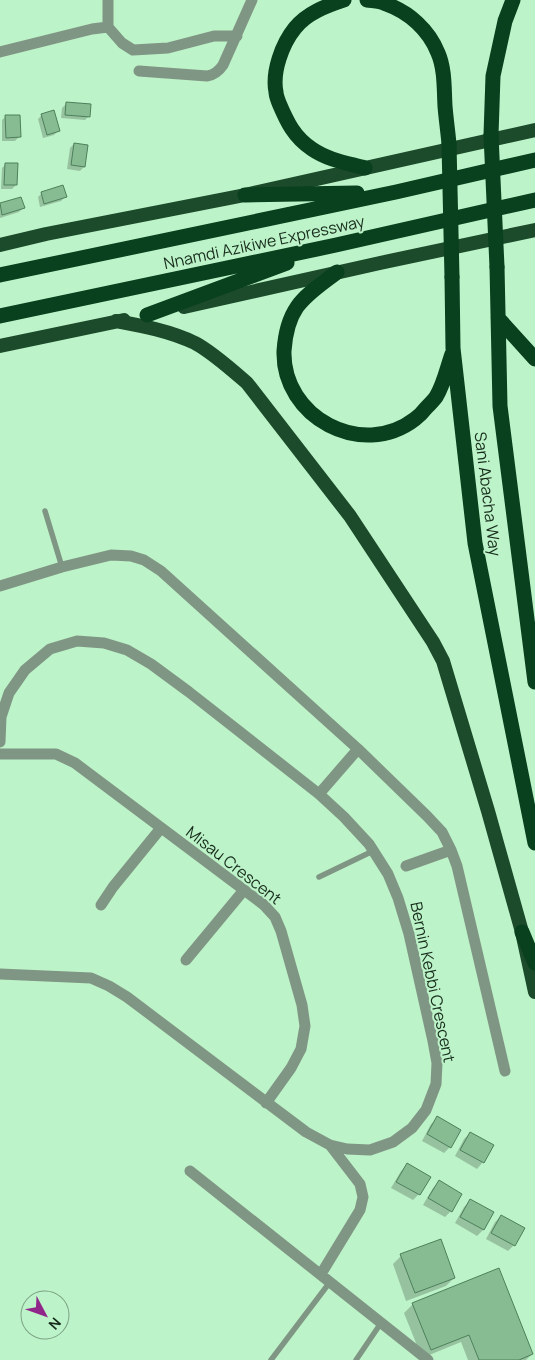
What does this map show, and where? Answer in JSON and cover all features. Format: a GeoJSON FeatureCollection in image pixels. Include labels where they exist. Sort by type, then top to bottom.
{"type":"FeatureCollection","features":[{"type":"Feature","properties":{"kind":"highway"},"geometry":{"type":"LineString","coordinates":[[344,0],[325,6],[308,16],[295,28],[282,49],[276,71],[276,93],[286,122],[298,138],[311,149],[330,159],[365,168]]}},
{"type":"Feature","properties":{"kind":"highway","name":"Sani Abacha Way"},"geometry":{"type":"LineString","coordinates":[[368,0],[385,3],[415,20],[428,34],[438,53],[444,80],[449,144],[453,348],[475,543],[535,843]]}},
{"type":"Feature","properties":{"kind":"highway","name":"Sani Abacha Way"},"geometry":{"type":"LineString","coordinates":[[513,0],[505,21],[493,76],[491,135],[497,267],[500,406],[535,682]]}},
{"type":"Feature","properties":{"kind":"highway"},"geometry":{"type":"LineString","coordinates":[[0,245],[46,234],[245,195],[535,130]]}},
{"type":"Feature","properties":{"kind":"highway","name":"Nnamdi Azikiwe Expressway"},"geometry":{"type":"LineString","coordinates":[[0,275],[396,192],[535,160]]}},
{"type":"Feature","properties":{"kind":"highway"},"geometry":{"type":"LineString","coordinates":[[245,195],[396,192]]}},
{"type":"Feature","properties":{"kind":"highway","name":"Nnamdi Azikiwe Expressway"},"geometry":{"type":"LineString","coordinates":[[0,316],[336,245],[535,200]]}},
{"type":"Feature","properties":{"kind":"highway"},"geometry":{"type":"LineString","coordinates":[[0,346],[535,230]]}},
{"type":"Feature","properties":{"kind":"highway"},"geometry":{"type":"LineString","coordinates":[[147,315],[336,245]]}},
{"type":"Feature","properties":{"kind":"highway"},"geometry":{"type":"LineString","coordinates":[[337,272],[309,294],[296,308],[285,338],[284,362],[288,379],[300,402],[310,413],[331,427],[365,436],[383,434],[400,428],[416,419],[435,398],[442,385],[453,348]]}},
{"type":"Feature","properties":{"kind":"highway"},"geometry":{"type":"LineString","coordinates":[[498,318],[535,359]]}},
{"type":"Feature","properties":{"kind":"highway"},"geometry":{"type":"LineString","coordinates":[[116,321],[158,329],[196,344],[226,365],[247,383],[355,524],[433,642],[443,661],[488,811],[522,932],[535,992]]}},
{"type":"Feature","properties":{"kind":"highway"},"geometry":{"type":"LineString","coordinates":[[522,932],[535,963]]}},
{"type":"Feature","properties":{"kind":"street"},"geometry":{"type":"LineString","coordinates":[[108,0],[108,27],[122,43],[133,50],[168,48],[214,36],[237,36]]}},
{"type":"Feature","properties":{"kind":"street"},"geometry":{"type":"LineString","coordinates":[[139,71],[210,76],[220,70],[252,0]]}},
{"type":"Feature","properties":{"kind":"street"},"geometry":{"type":"LineString","coordinates":[[0,52],[92,29],[108,27]]}},
{"type":"Feature","properties":{"kind":"street"},"geometry":{"type":"LineString","coordinates":[[0,586],[62,567],[111,556],[131,556],[144,560],[160,571],[358,750],[442,832],[451,850],[458,866],[505,1071]]}},
{"type":"Feature","properties":{"kind":"street","name":"Bernin Kebbi Crescent"},"geometry":{"type":"LineString","coordinates":[[0,742],[1,717],[9,693],[25,670],[50,650],[77,641],[104,643],[127,650],[151,664],[230,723],[319,794],[344,817],[369,844],[388,874],[398,898],[409,934],[437,1063],[436,1084],[426,1110],[412,1128],[393,1142],[370,1150],[347,1149],[330,1145],[306,1132],[266,1104],[127,997],[109,986],[91,978],[0,974]]}},
{"type":"Feature","properties":{"kind":"street"},"geometry":{"type":"LineString","coordinates":[[319,794],[358,750]]}},
{"type":"Feature","properties":{"kind":"street","name":"Misau Crescent"},"geometry":{"type":"LineString","coordinates":[[0,754],[56,754],[75,763],[264,905],[275,917],[281,931],[302,1005],[304,1026],[301,1049],[292,1068],[266,1104]]}},
{"type":"Feature","properties":{"kind":"street"},"geometry":{"type":"LineString","coordinates":[[101,906],[113,887],[161,828]]}},
{"type":"Feature","properties":{"kind":"street"},"geometry":{"type":"LineString","coordinates":[[406,866],[451,850]]}},
{"type":"Feature","properties":{"kind":"street"},"geometry":{"type":"LineString","coordinates":[[186,960],[244,890]]}},
{"type":"Feature","properties":{"kind":"street"},"geometry":{"type":"LineString","coordinates":[[326,1278],[360,1210],[363,1197],[360,1184],[330,1145]]}},
{"type":"Feature","properties":{"kind":"street"},"geometry":{"type":"LineString","coordinates":[[190,1170],[428,1360]]}},
{"type":"Feature","properties":{"kind":"lane"},"geometry":{"type":"LineString","coordinates":[[44,511],[62,567]]}},
{"type":"Feature","properties":{"kind":"lane"},"geometry":{"type":"LineString","coordinates":[[319,877],[373,851]]}},
{"type":"Feature","properties":{"kind":"lane"},"geometry":{"type":"LineString","coordinates":[[271,1360],[326,1278]]}},
{"type":"Feature","properties":{"kind":"lane"},"geometry":{"type":"LineString","coordinates":[[356,1360],[381,1323]]}},
{"type":"Feature","properties":{"kind":"building"},"geometry":{"type":"Polygon","coordinates":[[[66,102],[91,104],[90,117],[65,115],[66,102]]]}},
{"type":"Feature","properties":{"kind":"building"},"geometry":{"type":"Polygon","coordinates":[[[54,110],[60,131],[47,135],[41,114],[54,110]]]}},
{"type":"Feature","properties":{"kind":"building"},"geometry":{"type":"Polygon","coordinates":[[[5,115],[20,115],[21,137],[6,138],[5,115]]]}},
{"type":"Feature","properties":{"kind":"building"},"geometry":{"type":"Polygon","coordinates":[[[74,143],[88,145],[85,167],[71,165],[74,143]]]}},
{"type":"Feature","properties":{"kind":"building"},"geometry":{"type":"Polygon","coordinates":[[[5,163],[18,163],[17,185],[4,185],[5,163]]]}},
{"type":"Feature","properties":{"kind":"building"},"geometry":{"type":"Polygon","coordinates":[[[63,185],[67,197],[44,204],[41,192],[63,185]]]}},
{"type":"Feature","properties":{"kind":"building"},"geometry":{"type":"Polygon","coordinates":[[[21,197],[25,208],[2,215],[0,203],[21,197]]]}},
{"type":"Feature","properties":{"kind":"building"},"geometry":{"type":"Polygon","coordinates":[[[437,1116],[461,1130],[451,1148],[427,1134],[437,1116]]]}},
{"type":"Feature","properties":{"kind":"building"},"geometry":{"type":"Polygon","coordinates":[[[470,1132],[494,1145],[484,1163],[460,1150],[470,1132]]]}},
{"type":"Feature","properties":{"kind":"building"},"geometry":{"type":"Polygon","coordinates":[[[407,1163],[431,1177],[420,1195],[396,1182],[407,1163]]]}},
{"type":"Feature","properties":{"kind":"building"},"geometry":{"type":"Polygon","coordinates":[[[439,1180],[462,1194],[452,1212],[428,1198],[439,1180]]]}},
{"type":"Feature","properties":{"kind":"building"},"geometry":{"type":"Polygon","coordinates":[[[470,1199],[494,1212],[484,1230],[460,1217],[470,1199]]]}},
{"type":"Feature","properties":{"kind":"building"},"geometry":{"type":"Polygon","coordinates":[[[501,1215],[525,1228],[515,1246],[491,1233],[501,1215]]]}},
{"type":"Feature","properties":{"kind":"building"},"geometry":{"type":"Polygon","coordinates":[[[441,1239],[455,1278],[415,1293],[400,1254],[441,1239]]]}},
{"type":"Feature","properties":{"kind":"building"},"geometry":{"type":"Polygon","coordinates":[[[499,1268],[533,1354],[519,1360],[479,1360],[469,1335],[431,1350],[412,1303],[499,1268]]]}}]}
